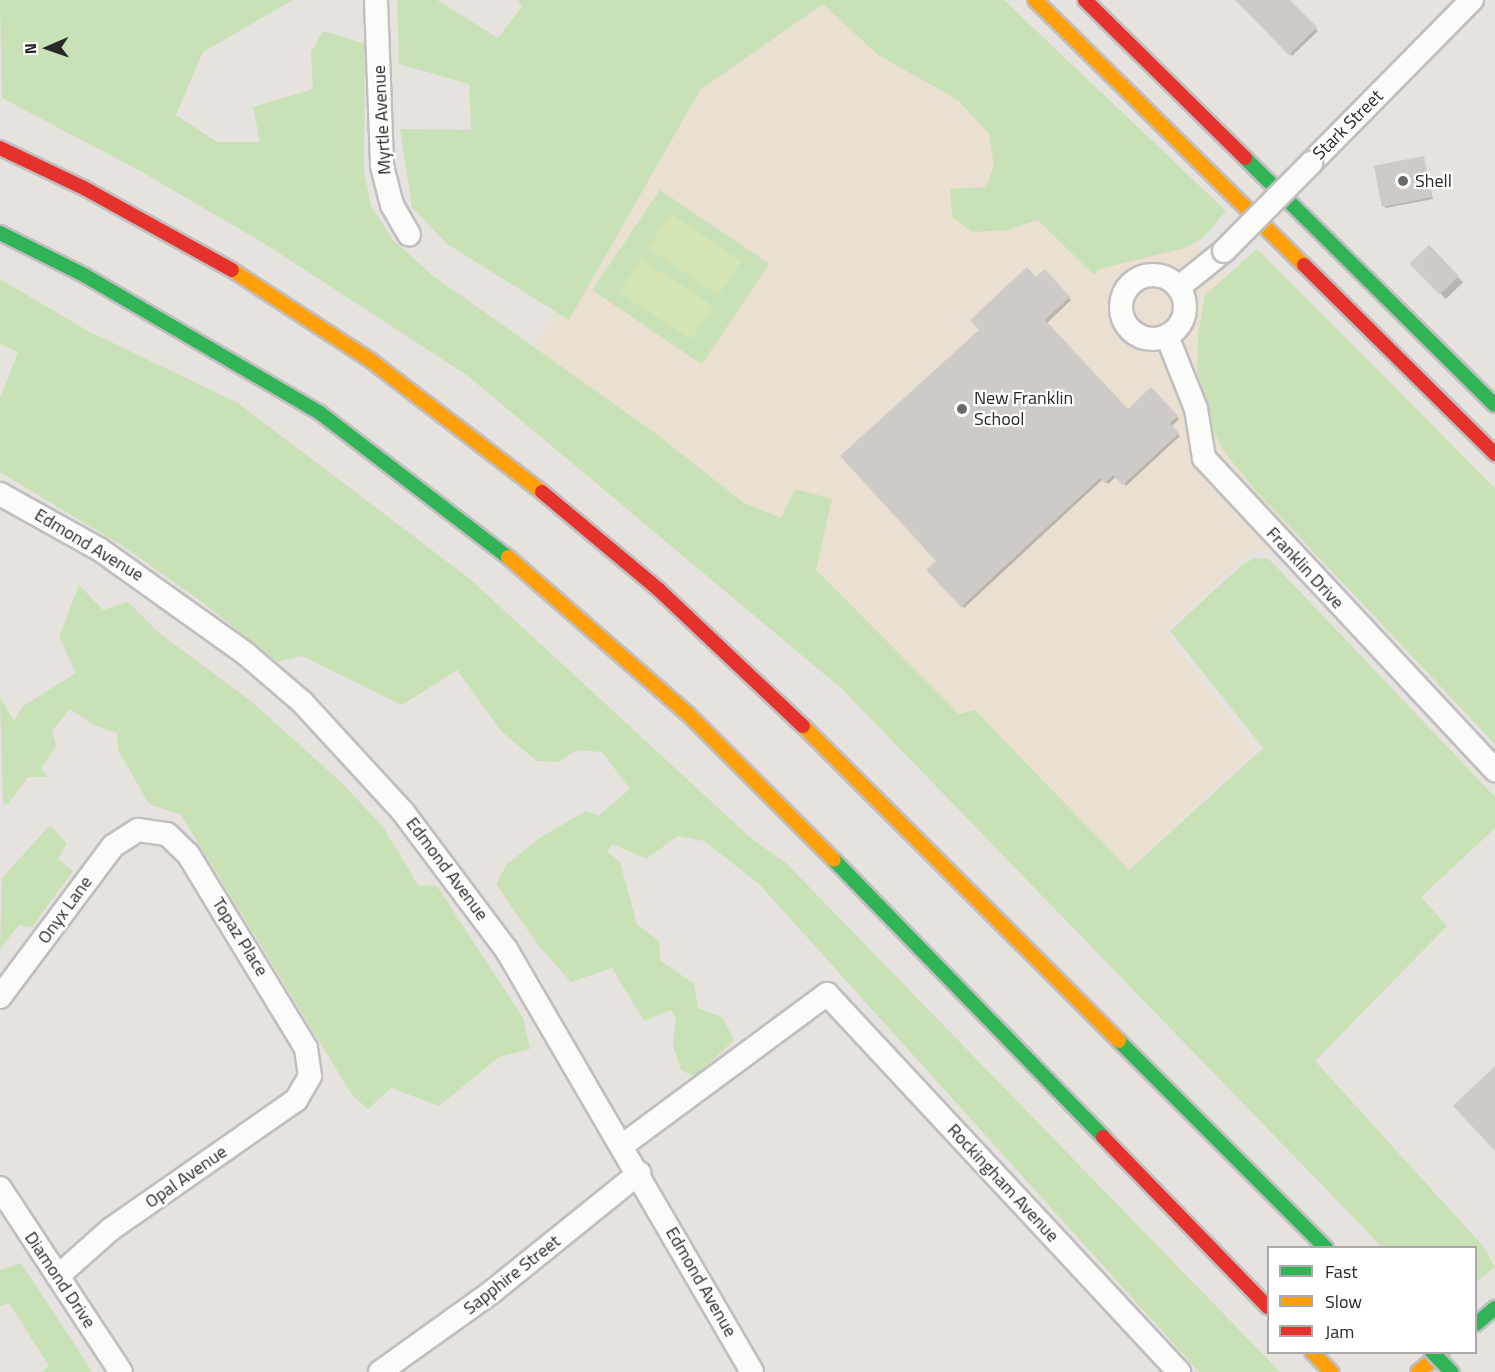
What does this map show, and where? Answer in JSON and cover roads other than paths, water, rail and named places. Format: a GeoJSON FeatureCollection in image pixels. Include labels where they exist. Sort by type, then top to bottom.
{"type":"FeatureCollection","features":[{"type":"Feature","properties":{"kind":"main road"},"geometry":{"type":"LineString","coordinates":[[1035,0],[1495,454]]}},
{"type":"Feature","properties":{"kind":"main road"},"geometry":{"type":"LineString","coordinates":[[1085,0],[1495,405]]}},
{"type":"Feature","properties":{"kind":"main road"},"geometry":{"type":"LineString","coordinates":[[0,148],[166,232],[255,284],[430,402],[516,470],[659,590],[766,689],[1324,1246]]}},
{"type":"Feature","properties":{"kind":"main road"},"geometry":{"type":"LineString","coordinates":[[0,233],[84,275],[320,413],[462,519],[564,603],[688,714],[812,837],[1267,1305]]}},
{"type":"Feature","properties":{"kind":"main road"},"geometry":{"type":"LineString","coordinates":[[1477,1323],[1495,1308]]}},
{"type":"Feature","properties":{"kind":"main road"},"geometry":{"type":"LineString","coordinates":[[1313,1354],[1331,1372]]}},
{"type":"Feature","properties":{"kind":"main road"},"geometry":{"type":"LineString","coordinates":[[1433,1354],[1452,1372]]}},
{"type":"Feature","properties":{"kind":"main road"},"geometry":{"type":"LineString","coordinates":[[1418,1372],[1441,1354]]}},
{"type":"Feature","properties":{"kind":"street","name":"Myrtle Avenue"},"geometry":{"type":"LineString","coordinates":[[376,0],[382,166],[392,205],[409,234]]}},
{"type":"Feature","properties":{"kind":"street","name":"Stark Street"},"geometry":{"type":"LineString","coordinates":[[1179,286],[1224,251],[1472,0]]}},
{"type":"Feature","properties":{"kind":"street"},"geometry":{"type":"LineString","coordinates":[[1147,275],[1165,276],[1179,286],[1185,300],[1183,319],[1167,336],[1147,338],[1135,333],[1122,315],[1121,302],[1129,285],[1147,275]]}},
{"type":"Feature","properties":{"kind":"street","name":"Franklin Drive"},"geometry":{"type":"LineString","coordinates":[[1167,336],[1184,371],[1196,409],[1204,459],[1495,770]]}},
{"type":"Feature","properties":{"kind":"street","name":"Edmond Avenue"},"geometry":{"type":"LineString","coordinates":[[0,494],[99,549],[154,584],[246,654],[302,702],[403,812],[457,878],[506,949],[624,1145],[752,1372]]}},
{"type":"Feature","properties":{"kind":"street","name":"Onyx Lane"},"geometry":{"type":"LineString","coordinates":[[0,997],[113,846],[138,830]]}},
{"type":"Feature","properties":{"kind":"street","name":"Topaz Place"},"geometry":{"type":"LineString","coordinates":[[138,830],[167,834],[188,854],[297,1031],[306,1048],[310,1076]]}},
{"type":"Feature","properties":{"kind":"street","name":"Rockingham Avenue"},"geometry":{"type":"LineString","coordinates":[[624,1145],[827,994],[1179,1372]]}},
{"type":"Feature","properties":{"kind":"street","name":"Opal Avenue"},"geometry":{"type":"LineString","coordinates":[[58,1276],[111,1229],[296,1100],[310,1076]]}},
{"type":"Feature","properties":{"kind":"street","name":"Sapphire Street"},"geometry":{"type":"LineString","coordinates":[[380,1372],[493,1292],[639,1173]]}},
{"type":"Feature","properties":{"kind":"street","name":"Diamond Drive"},"geometry":{"type":"LineString","coordinates":[[0,1188],[121,1372]]}},
{"type":"Feature","properties":{"kind":"place","name":"Shell"},"geometry":{"type":"Point","coordinates":[1403,181]}},
{"type":"Feature","properties":{"kind":"place","name":"New Franklin School"},"geometry":{"type":"Point","coordinates":[962,409]}}]}
